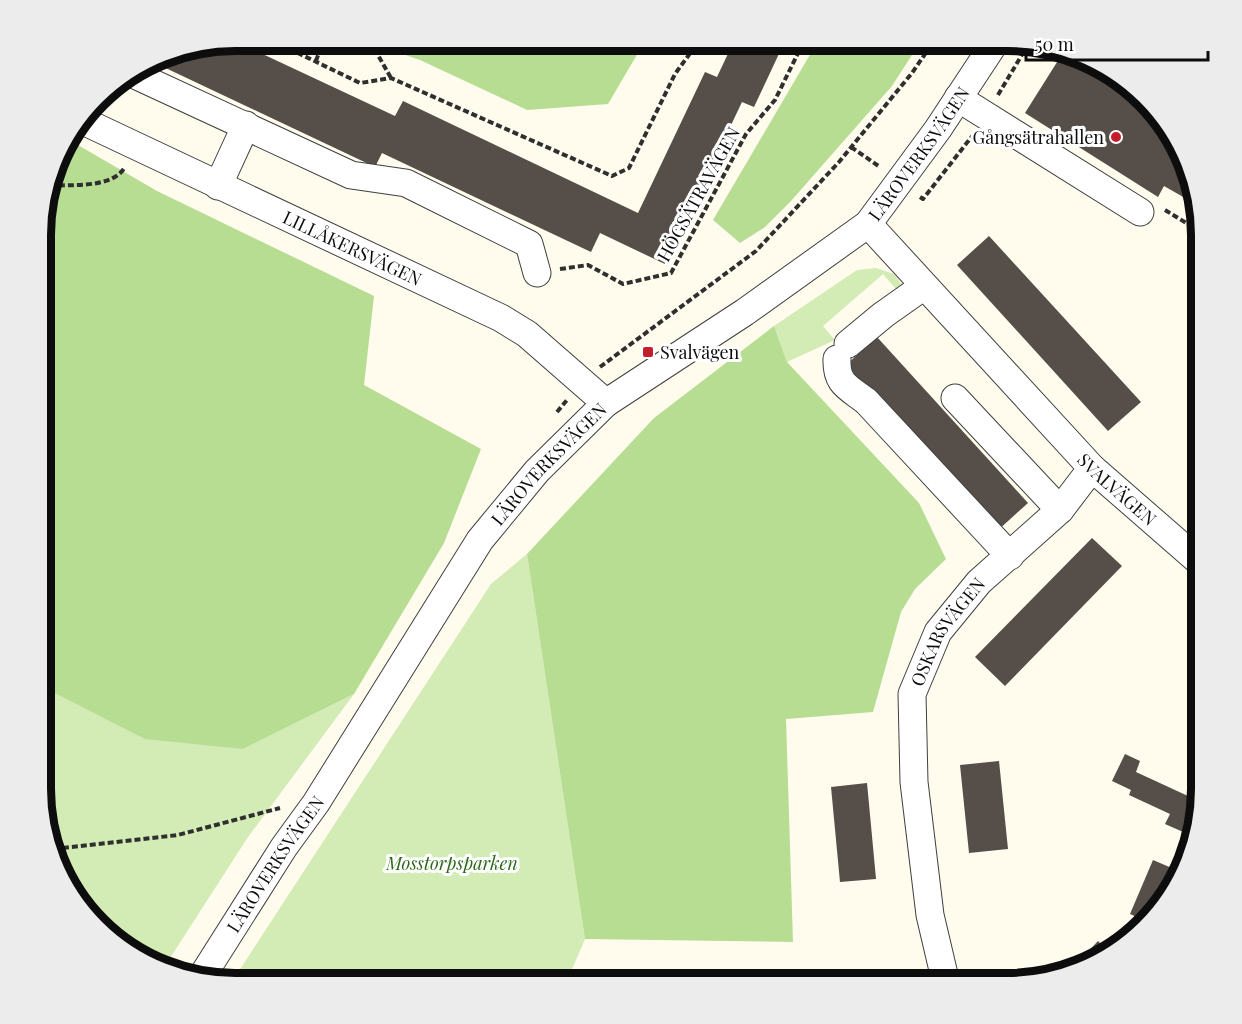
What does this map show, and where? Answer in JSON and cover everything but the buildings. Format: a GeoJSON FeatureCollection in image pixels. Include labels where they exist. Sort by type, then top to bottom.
{"type":"FeatureCollection","features":[{"type":"Feature","properties":{"kind":"street","name":"LÄROVERKSVÄGEN"},"geometry":{"type":"LineString","coordinates":[[206,970],[284,848],[316,803],[480,540],[537,471],[606,404],[745,312],[868,224],[989,51]]}},
{"type":"Feature","properties":{"kind":"street"},"geometry":{"type":"LineString","coordinates":[[140,78],[351,175],[406,183],[530,244],[537,273]]}},
{"type":"Feature","properties":{"kind":"street"},"geometry":{"type":"LineString","coordinates":[[958,98],[1140,212]]}},
{"type":"Feature","properties":{"kind":"street","name":"LILLÅKERSVÄGEN"},"geometry":{"type":"LineString","coordinates":[[89,124],[501,318],[527,334],[606,404]]}},
{"type":"Feature","properties":{"kind":"street"},"geometry":{"type":"LineString","coordinates":[[218,186],[246,125]]}},
{"type":"Feature","properties":{"kind":"street","name":"SVALVÄGEN"},"geometry":{"type":"LineString","coordinates":[[868,224],[1092,468],[1191,554]]}},
{"type":"Feature","properties":{"kind":"street"},"geometry":{"type":"LineString","coordinates":[[924,286],[883,315],[843,352],[837,375],[843,383],[866,401],[1010,556]]}},
{"type":"Feature","properties":{"kind":"street"},"geometry":{"type":"LineString","coordinates":[[955,398],[1060,510]]}},
{"type":"Feature","properties":{"kind":"street","name":"OSKARSVÄGEN"},"geometry":{"type":"LineString","coordinates":[[944,973],[930,915],[914,782],[912,694],[938,632],[979,582],[1060,510],[1092,468]]}},
{"type":"Feature","properties":{"kind":"path"},"geometry":{"type":"LineString","coordinates":[[296,51],[360,82],[392,78],[612,176],[629,168],[675,74],[692,51]]}},
{"type":"Feature","properties":{"kind":"path"},"geometry":{"type":"LineString","coordinates":[[316,61],[319,51]]}},
{"type":"Feature","properties":{"kind":"path"},"geometry":{"type":"LineString","coordinates":[[376,51],[392,78]]}},
{"type":"Feature","properties":{"kind":"path","name":"HÖGSÄTRAVÄGEN"},"geometry":{"type":"LineString","coordinates":[[537,273],[588,265],[623,284],[671,273],[746,134],[775,100],[799,51]]}},
{"type":"Feature","properties":{"kind":"path"},"geometry":{"type":"LineString","coordinates":[[582,381],[756,251],[839,162],[912,73],[927,51]]}},
{"type":"Feature","properties":{"kind":"path"},"geometry":{"type":"LineString","coordinates":[[59,185],[105,182],[120,174]]}},
{"type":"Feature","properties":{"kind":"path"},"geometry":{"type":"LineString","coordinates":[[1140,212],[1157,205],[1191,227]]}},
{"type":"Feature","properties":{"kind":"path"},"geometry":{"type":"LineString","coordinates":[[61,848],[178,835],[285,807],[316,803]]}},
{"type":"Feature","properties":{"kind":"green space"},"geometry":{"type":"Polygon","coordinates":[[[394,51],[639,51],[608,104],[527,110],[420,60],[394,51]]]}},
{"type":"Feature","properties":{"kind":"green space"},"geometry":{"type":"Polygon","coordinates":[[[812,51],[915,51],[892,86],[791,201],[765,227],[740,243],[713,220],[812,51]]]}},
{"type":"Feature","properties":{"kind":"green space"},"geometry":{"type":"Polygon","coordinates":[[[76,144],[157,191],[374,296],[364,385],[481,449],[444,543],[354,694],[243,749],[145,739],[51,691],[51,235],[55,199],[61,176],[76,144]]]}},
{"type":"Feature","properties":{"kind":"green space"},"geometry":{"type":"Polygon","coordinates":[[[876,268],[894,274],[902,285],[896,289],[883,274],[823,326],[835,340],[787,362],[774,326],[857,270],[876,268]]]}},
{"type":"Feature","properties":{"kind":"green space"},"geometry":{"type":"Polygon","coordinates":[[[774,326],[787,362],[919,503],[946,559],[915,589],[901,612],[873,712],[786,719],[793,942],[585,939],[527,554],[654,418],[774,326]]]}},
{"type":"Feature","properties":{"kind":"green space","name":"Mosstorpsparken"},"geometry":{"type":"Polygon","coordinates":[[[527,554],[585,939],[570,973],[238,973],[491,584],[527,554]]]}},
{"type":"Feature","properties":{"kind":"green space"},"geometry":{"type":"Polygon","coordinates":[[[51,689],[243,749],[354,694],[248,837],[169,960],[133,942],[105,919],[89,901],[65,859],[57,836],[51,801],[51,689]]]}},
{"type":"Feature","properties":{"kind":"place","name":"Gångsätrahallen"},"geometry":{"type":"Point","coordinates":[1116,137]}},
{"type":"Feature","properties":{"kind":"place","name":"Svalvägen"},"geometry":{"type":"Point","coordinates":[648,352]}}]}
